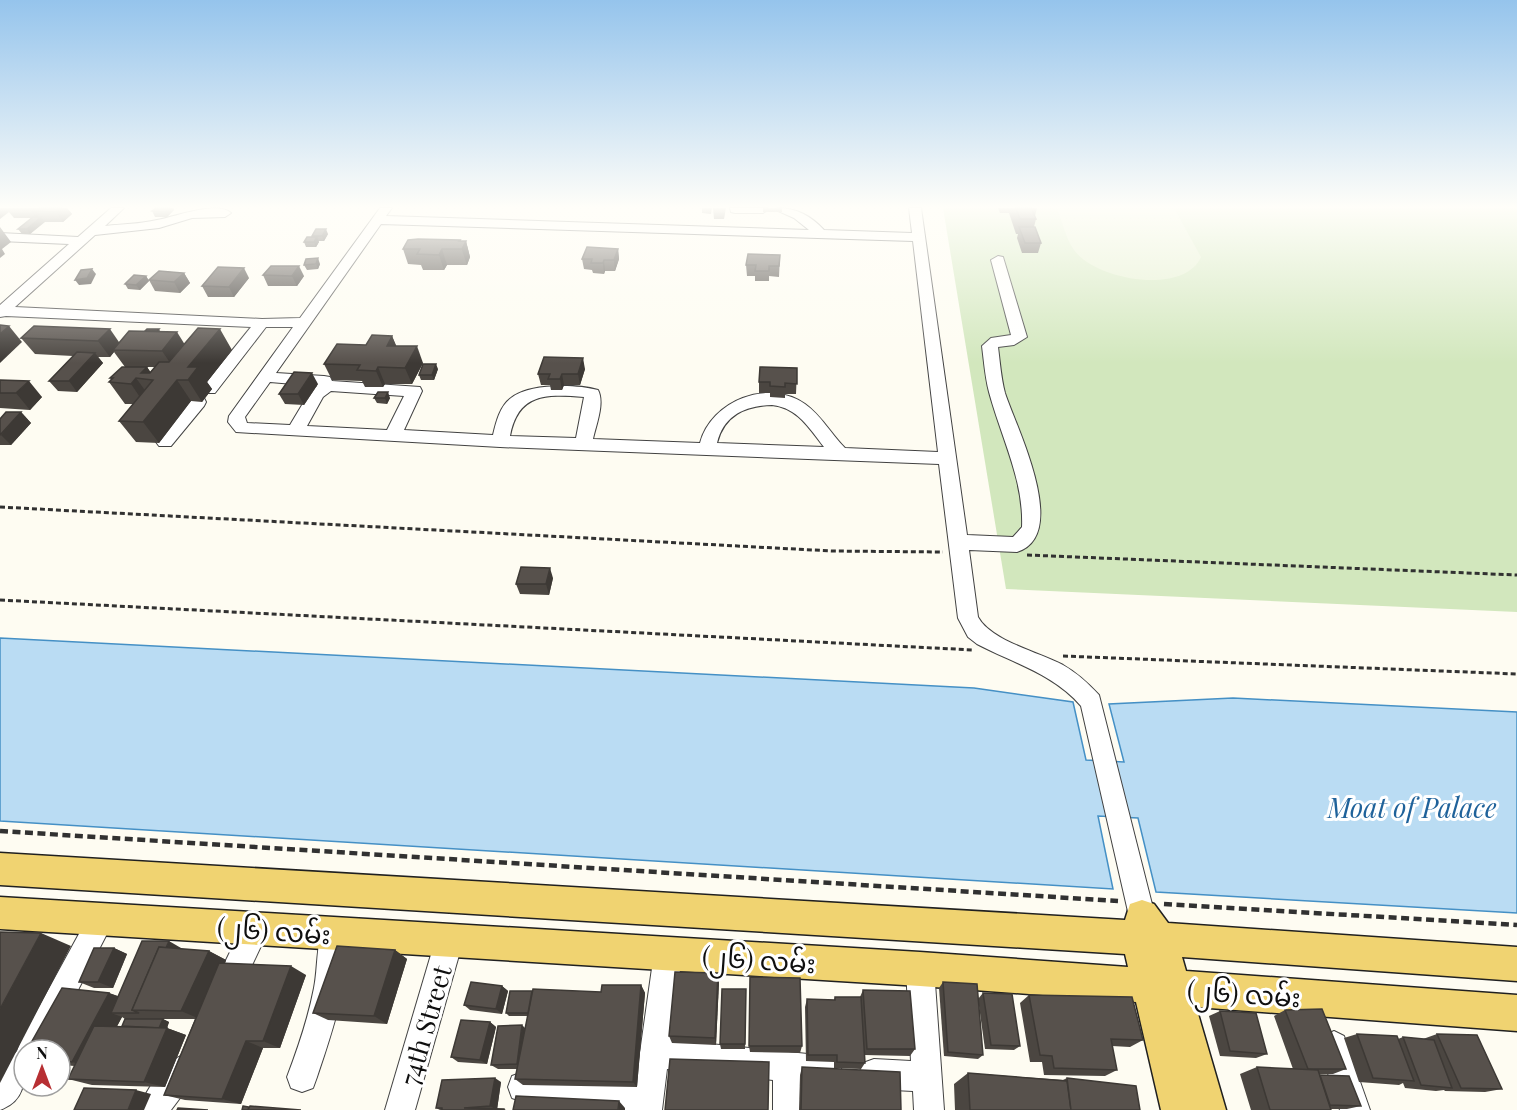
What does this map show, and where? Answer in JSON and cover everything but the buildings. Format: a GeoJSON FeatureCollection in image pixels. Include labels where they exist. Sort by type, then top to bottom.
{"type":"FeatureCollection","features":[{"type":"Feature","properties":{"kind":"main road","name":"(၂၆) လမ်း"},"geometry":{"type":"LineString","coordinates":[[0,868],[1143,917],[1517,964]]}},
{"type":"Feature","properties":{"kind":"main road"},"geometry":{"type":"LineString","coordinates":[[1143,917],[1163,987],[1207,1110]]}},
{"type":"Feature","properties":{"kind":"main road","name":"(၂၆) လမ်း"},"geometry":{"type":"LineString","coordinates":[[4,920],[101,919],[920,969],[1517,1013]]}},
{"type":"Feature","properties":{"kind":"main road"},"geometry":{"type":"LineString","coordinates":[[1163,987],[1180,1110]]}},
{"type":"Feature","properties":{"kind":"street"},"geometry":{"type":"LineString","coordinates":[[10,312],[63,260]]}},
{"type":"Feature","properties":{"kind":"street"},"geometry":{"type":"LineString","coordinates":[[350,260],[237,416],[236,422],[242,428],[500,441],[946,458]]}},
{"type":"Feature","properties":{"kind":"street"},"geometry":{"type":"LineString","coordinates":[[921,260],[970,624],[984,638],[1050,670],[1084,693],[1091,702],[1143,917]]}},
{"type":"Feature","properties":{"kind":"street"},"geometry":{"type":"LineString","coordinates":[[959,547],[1017,544],[1031,529],[1031,506],[1018,454],[997,390],[990,346],[996,341],[1009,342],[1019,338],[998,260]]}},
{"type":"Feature","properties":{"kind":"street"},"geometry":{"type":"LineString","coordinates":[[10,312],[262,324],[306,322]]}},
{"type":"Feature","properties":{"kind":"street"},"geometry":{"type":"LineString","coordinates":[[165,442],[262,324]]}},
{"type":"Feature","properties":{"kind":"street"},"geometry":{"type":"LineString","coordinates":[[267,377],[324,381],[327,386]]}},
{"type":"Feature","properties":{"kind":"street"},"geometry":{"type":"LineString","coordinates":[[295,431],[317,394],[327,386],[414,391],[393,436]]}},
{"type":"Feature","properties":{"kind":"street"},"geometry":{"type":"LineString","coordinates":[[500,441],[509,409],[516,399],[531,393],[580,390],[592,394],[593,401],[583,444]]}},
{"type":"Feature","properties":{"kind":"street"},"geometry":{"type":"LineString","coordinates":[[707,448],[712,428],[721,416],[747,401],[761,400],[783,401],[796,405],[839,453]]}},
{"type":"Feature","properties":{"kind":"street"},"geometry":{"type":"LineString","coordinates":[[37,1038],[101,919]]}},
{"type":"Feature","properties":{"kind":"street"},"geometry":{"type":"LineString","coordinates":[[216,1009],[256,929]]}},
{"type":"Feature","properties":{"kind":"street"},"geometry":{"type":"LineString","coordinates":[[302,1077],[323,1016],[333,966],[334,934]]}},
{"type":"Feature","properties":{"kind":"street","name":"74th Street"},"geometry":{"type":"LineString","coordinates":[[400,1110],[449,941]]}},
{"type":"Feature","properties":{"kind":"street"},"geometry":{"type":"LineString","coordinates":[[523,1088],[648,1104],[668,954]]}},
{"type":"Feature","properties":{"kind":"street"},"geometry":{"type":"LineString","coordinates":[[920,969],[928,1110]]}},
{"type":"Feature","properties":{"kind":"street"},"geometry":{"type":"LineString","coordinates":[[1317,998],[1356,1110]]}},
{"type":"Feature","properties":{"kind":"street"},"geometry":{"type":"LineString","coordinates":[[153,1110],[195,1049]]}},
{"type":"Feature","properties":{"kind":"street"},"geometry":{"type":"LineString","coordinates":[[654,1053],[788,1068],[927,1077]]}},
{"type":"Feature","properties":{"kind":"street"},"geometry":{"type":"LineString","coordinates":[[788,1068],[788,1110]]}},
{"type":"Feature","properties":{"kind":"street"},"geometry":{"type":"LineString","coordinates":[[0,1095],[12,1079]]}},
{"type":"Feature","properties":{"kind":"path"},"geometry":{"type":"LineString","coordinates":[[0,507],[832,551],[959,547]]}},
{"type":"Feature","properties":{"kind":"path"},"geometry":{"type":"LineString","coordinates":[[1019,555],[1517,575]]}},
{"type":"Feature","properties":{"kind":"path"},"geometry":{"type":"LineString","coordinates":[[0,600],[981,651]]}},
{"type":"Feature","properties":{"kind":"path"},"geometry":{"type":"LineString","coordinates":[[1018,655],[1517,674]]}},
{"type":"Feature","properties":{"kind":"path"},"geometry":{"type":"LineString","coordinates":[[0,831],[1143,917],[1517,925]]}},
{"type":"Feature","properties":{"kind":"green space"},"geometry":{"type":"Polygon","coordinates":[[[952,260],[1517,260],[1517,612],[1006,589],[952,260]]]}},
{"type":"Feature","properties":{"kind":"green space"},"geometry":{"type":"Polygon","coordinates":[[[1199,260],[1192,269],[1177,277],[1159,280],[1119,276],[1085,261],[1199,260]]]}},
{"type":"Feature","properties":{"kind":"water","name":"Moat of Palace"},"geometry":{"type":"Polygon","coordinates":[[[0,638],[974,688],[1073,702],[1086,760],[1124,762],[1109,704],[1233,698],[1517,712],[1517,913],[1156,892],[1138,818],[1098,816],[1113,889],[0,821],[0,638]]]}}]}
